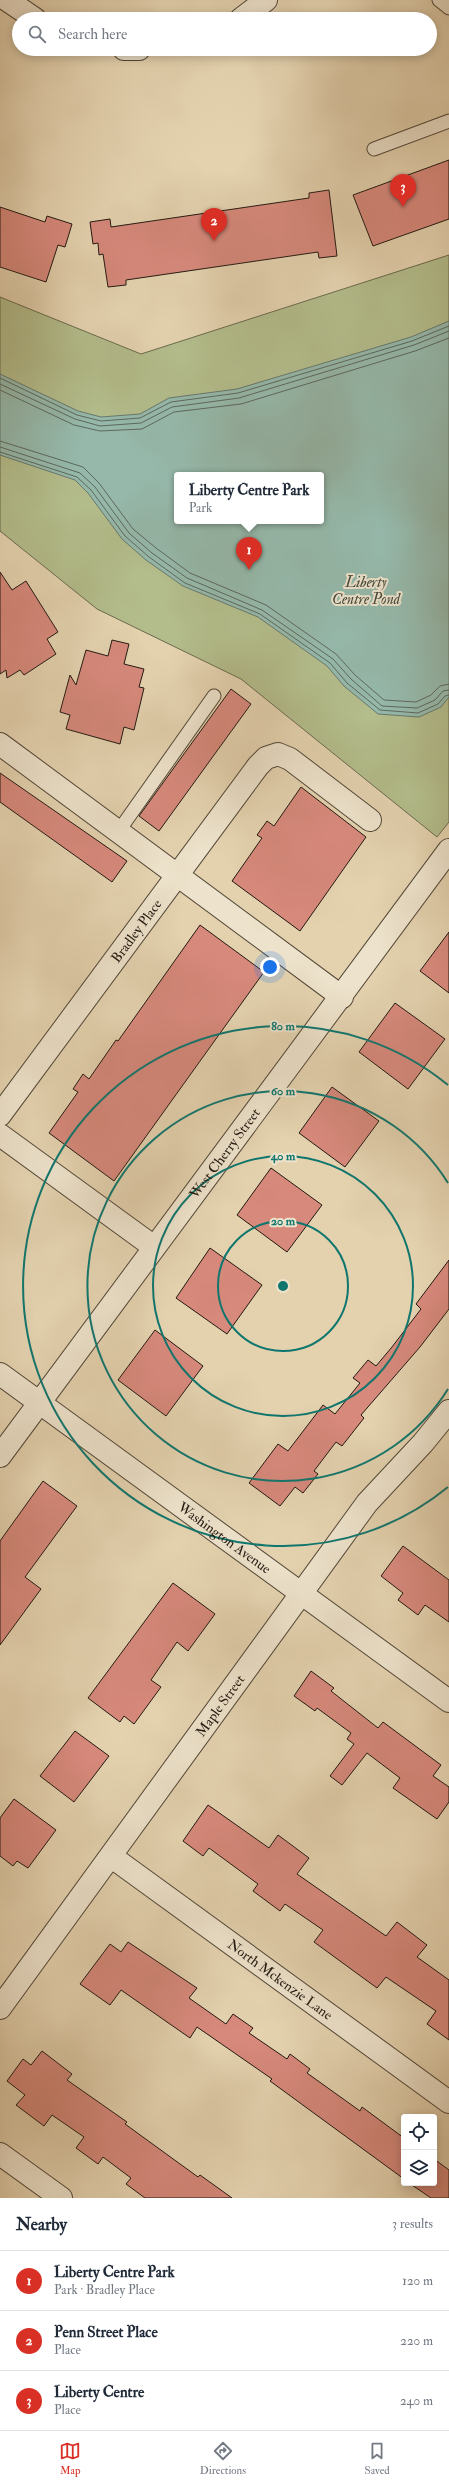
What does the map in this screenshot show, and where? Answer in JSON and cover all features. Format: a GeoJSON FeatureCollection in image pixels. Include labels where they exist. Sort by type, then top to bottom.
{"type":"FeatureCollection","features":[{"type":"Feature","properties":{"kind":"street"},"geometry":{"type":"LineString","coordinates":[[7,0],[25,12]]}},
{"type":"Feature","properties":{"kind":"street"},"geometry":{"type":"LineString","coordinates":[[251,12],[266,0]]}},
{"type":"Feature","properties":{"kind":"street"},"geometry":{"type":"LineString","coordinates":[[0,744],[342,997]]}},
{"type":"Feature","properties":{"kind":"street","name":"Bradley Place"},"geometry":{"type":"LineString","coordinates":[[0,1115],[176,875],[258,766],[266,758],[278,754],[290,759],[370,820]]}},
{"type":"Feature","properties":{"kind":"street","name":"West Cherry Street"},"geometry":{"type":"LineString","coordinates":[[0,1456],[154,1247],[342,997],[449,850]]}},
{"type":"Feature","properties":{"kind":"street"},"geometry":{"type":"LineString","coordinates":[[0,1135],[154,1247]]}},
{"type":"Feature","properties":{"kind":"street","name":"Washington Avenue"},"geometry":{"type":"LineString","coordinates":[[0,1374],[449,1701]]}},
{"type":"Feature","properties":{"kind":"street","name":"Maple Street"},"geometry":{"type":"LineString","coordinates":[[0,2008],[368,1503],[449,1411]]}},
{"type":"Feature","properties":{"kind":"street","name":"North Mckenzie Lane"},"geometry":{"type":"LineString","coordinates":[[112,1856],[449,2102]]}},
{"type":"Feature","properties":{"kind":"street"},"geometry":{"type":"LineString","coordinates":[[0,2154],[61,2198]]}},
{"type":"Feature","properties":{"kind":"lane"},"geometry":{"type":"LineString","coordinates":[[438,0],[449,8]]}},
{"type":"Feature","properties":{"kind":"lane"},"geometry":{"type":"LineString","coordinates":[[374,149],[449,120]]}},
{"type":"Feature","properties":{"kind":"lane"},"geometry":{"type":"LineString","coordinates":[[118,832],[214,696]]}},
{"type":"Feature","properties":{"kind":"green space"},"geometry":{"type":"Polygon","coordinates":[[[449,255],[449,822],[437,837],[241,679],[97,609],[0,531],[0,297],[141,354],[449,255]]]}},
{"type":"Feature","properties":{"kind":"water","name":"Liberty Centre Pond"},"geometry":{"type":"Polygon","coordinates":[[[449,321],[449,697],[441,707],[419,717],[378,714],[344,686],[327,666],[258,617],[183,586],[146,560],[122,539],[88,493],[75,480],[0,455],[0,374],[78,411],[101,417],[140,414],[169,398],[237,389],[411,337],[449,321]]]}},
{"type":"Feature","properties":{"kind":"building"},"geometry":{"type":"Polygon","coordinates":[[[449,160],[449,219],[373,246],[353,195],[449,160]]]}},
{"type":"Feature","properties":{"kind":"building"},"geometry":{"type":"Polygon","coordinates":[[[329,190],[337,256],[319,258],[318,252],[126,280],[126,285],[108,287],[103,254],[99,255],[98,243],[93,244],[90,222],[110,219],[111,227],[309,198],[309,193],[329,190]]]}},
{"type":"Feature","properties":{"kind":"building"},"geometry":{"type":"Polygon","coordinates":[[[0,207],[45,222],[47,216],[72,224],[65,247],[58,245],[46,282],[0,267],[0,207]]]}},
{"type":"Feature","properties":{"kind":"building"},"geometry":{"type":"Polygon","coordinates":[[[0,572],[12,590],[26,581],[58,632],[47,639],[56,654],[24,675],[20,670],[7,678],[6,670],[0,674],[0,572]]]}},
{"type":"Feature","properties":{"kind":"building"},"geometry":{"type":"Polygon","coordinates":[[[112,640],[129,644],[124,664],[144,669],[139,687],[144,688],[134,730],[124,727],[120,744],[66,729],[70,715],[60,712],[70,675],[76,685],[86,650],[108,656],[112,640]]]}},
{"type":"Feature","properties":{"kind":"building"},"geometry":{"type":"Polygon","coordinates":[[[231,689],[251,704],[159,831],[139,816],[231,689]]]}},
{"type":"Feature","properties":{"kind":"building"},"geometry":{"type":"Polygon","coordinates":[[[0,773],[127,861],[112,882],[0,802],[0,773]]]}},
{"type":"Feature","properties":{"kind":"building"},"geometry":{"type":"Polygon","coordinates":[[[301,787],[366,837],[300,931],[232,881],[262,838],[257,835],[267,821],[274,826],[301,787]]]}},
{"type":"Feature","properties":{"kind":"building"},"geometry":{"type":"Polygon","coordinates":[[[200,925],[264,972],[114,1181],[49,1133],[78,1092],[73,1089],[83,1074],[89,1079],[116,1040],[118,1041],[200,925]]]}},
{"type":"Feature","properties":{"kind":"building"},"geometry":{"type":"Polygon","coordinates":[[[449,932],[449,993],[420,971],[449,932]]]}},
{"type":"Feature","properties":{"kind":"building"},"geometry":{"type":"Polygon","coordinates":[[[395,1003],[445,1039],[408,1089],[359,1052],[395,1003]]]}},
{"type":"Feature","properties":{"kind":"building"},"geometry":{"type":"Polygon","coordinates":[[[332,1087],[379,1121],[345,1167],[299,1133],[332,1087]]]}},
{"type":"Feature","properties":{"kind":"building"},"geometry":{"type":"Polygon","coordinates":[[[271,1168],[322,1205],[287,1252],[237,1215],[271,1168]]]}},
{"type":"Feature","properties":{"kind":"building"},"geometry":{"type":"Polygon","coordinates":[[[210,1248],[262,1285],[227,1334],[176,1298],[210,1248]]]}},
{"type":"Feature","properties":{"kind":"building"},"geometry":{"type":"Polygon","coordinates":[[[449,1260],[449,1309],[420,1347],[361,1415],[364,1418],[342,1446],[336,1442],[314,1471],[318,1474],[303,1493],[295,1487],[280,1506],[249,1483],[278,1444],[288,1451],[323,1405],[335,1414],[360,1383],[353,1378],[368,1360],[376,1366],[392,1347],[421,1309],[416,1304],[449,1260]]]}},
{"type":"Feature","properties":{"kind":"building"},"geometry":{"type":"Polygon","coordinates":[[[155,1330],[203,1366],[166,1416],[118,1380],[155,1330]]]}},
{"type":"Feature","properties":{"kind":"building"},"geometry":{"type":"Polygon","coordinates":[[[43,1481],[77,1506],[25,1577],[41,1589],[0,1645],[0,1541],[43,1481]]]}},
{"type":"Feature","properties":{"kind":"building"},"geometry":{"type":"Polygon","coordinates":[[[403,1546],[449,1580],[449,1622],[425,1605],[418,1615],[398,1600],[403,1593],[381,1576],[403,1546]]]}},
{"type":"Feature","properties":{"kind":"building"},"geometry":{"type":"Polygon","coordinates":[[[173,1583],[215,1614],[188,1651],[177,1642],[151,1680],[161,1687],[134,1724],[124,1716],[120,1722],[88,1698],[173,1583]]]}},
{"type":"Feature","properties":{"kind":"building"},"geometry":{"type":"Polygon","coordinates":[[[311,1671],[334,1688],[331,1691],[378,1728],[383,1722],[441,1765],[433,1776],[449,1787],[449,1802],[437,1819],[393,1788],[400,1778],[367,1753],[342,1785],[330,1776],[354,1744],[347,1739],[351,1733],[317,1708],[315,1711],[294,1696],[311,1671]]]}},
{"type":"Feature","properties":{"kind":"building"},"geometry":{"type":"Polygon","coordinates":[[[75,1731],[109,1756],[74,1802],[40,1776],[75,1731]]]}},
{"type":"Feature","properties":{"kind":"building"},"geometry":{"type":"Polygon","coordinates":[[[14,1799],[56,1830],[28,1868],[17,1861],[13,1866],[0,1856],[0,1818],[14,1799]]]}},
{"type":"Feature","properties":{"kind":"building"},"geometry":{"type":"Polygon","coordinates":[[[208,1805],[269,1848],[278,1835],[309,1858],[297,1874],[386,1936],[397,1922],[427,1945],[417,1957],[449,1980],[449,2040],[427,2024],[436,2011],[386,1977],[377,1988],[314,1942],[323,1930],[285,1904],[280,1911],[253,1891],[258,1884],[209,1848],[203,1856],[183,1841],[208,1805]]]}},
{"type":"Feature","properties":{"kind":"building"},"geometry":{"type":"Polygon","coordinates":[[[128,1942],[197,1988],[189,1998],[226,2024],[233,2014],[253,2028],[249,2033],[287,2059],[290,2054],[310,2069],[307,2073],[360,2111],[362,2107],[401,2136],[401,2177],[270,2081],[272,2079],[197,2027],[190,2038],[121,1990],[110,2005],[80,1984],[110,1944],[121,1952],[128,1942]]]}},
{"type":"Feature","properties":{"kind":"building"},"geometry":{"type":"Polygon","coordinates":[[[42,2051],[72,2074],[67,2080],[127,2122],[125,2124],[198,2177],[200,2175],[232,2198],[145,2198],[126,2184],[131,2178],[103,2157],[98,2164],[76,2148],[84,2137],[52,2115],[44,2126],[16,2105],[25,2095],[7,2081],[23,2059],[31,2065],[42,2051]]]}},
{"type":"Feature","properties":{"kind":"building"},"geometry":{"type":"Polygon","coordinates":[[[437,2161],[449,2170],[449,2198],[431,2198],[413,2186],[437,2186],[437,2161]]]}},
{"type":"Feature","properties":{"kind":"place","name":"Liberty Centre"},"geometry":{"type":"Point","coordinates":[403,207]}},
{"type":"Feature","properties":{"kind":"place","name":"Penn Street Place"},"geometry":{"type":"Point","coordinates":[214,241]}},
{"type":"Feature","properties":{"kind":"place","name":"Liberty Centre Park"},"geometry":{"type":"Point","coordinates":[249,570]}}]}
